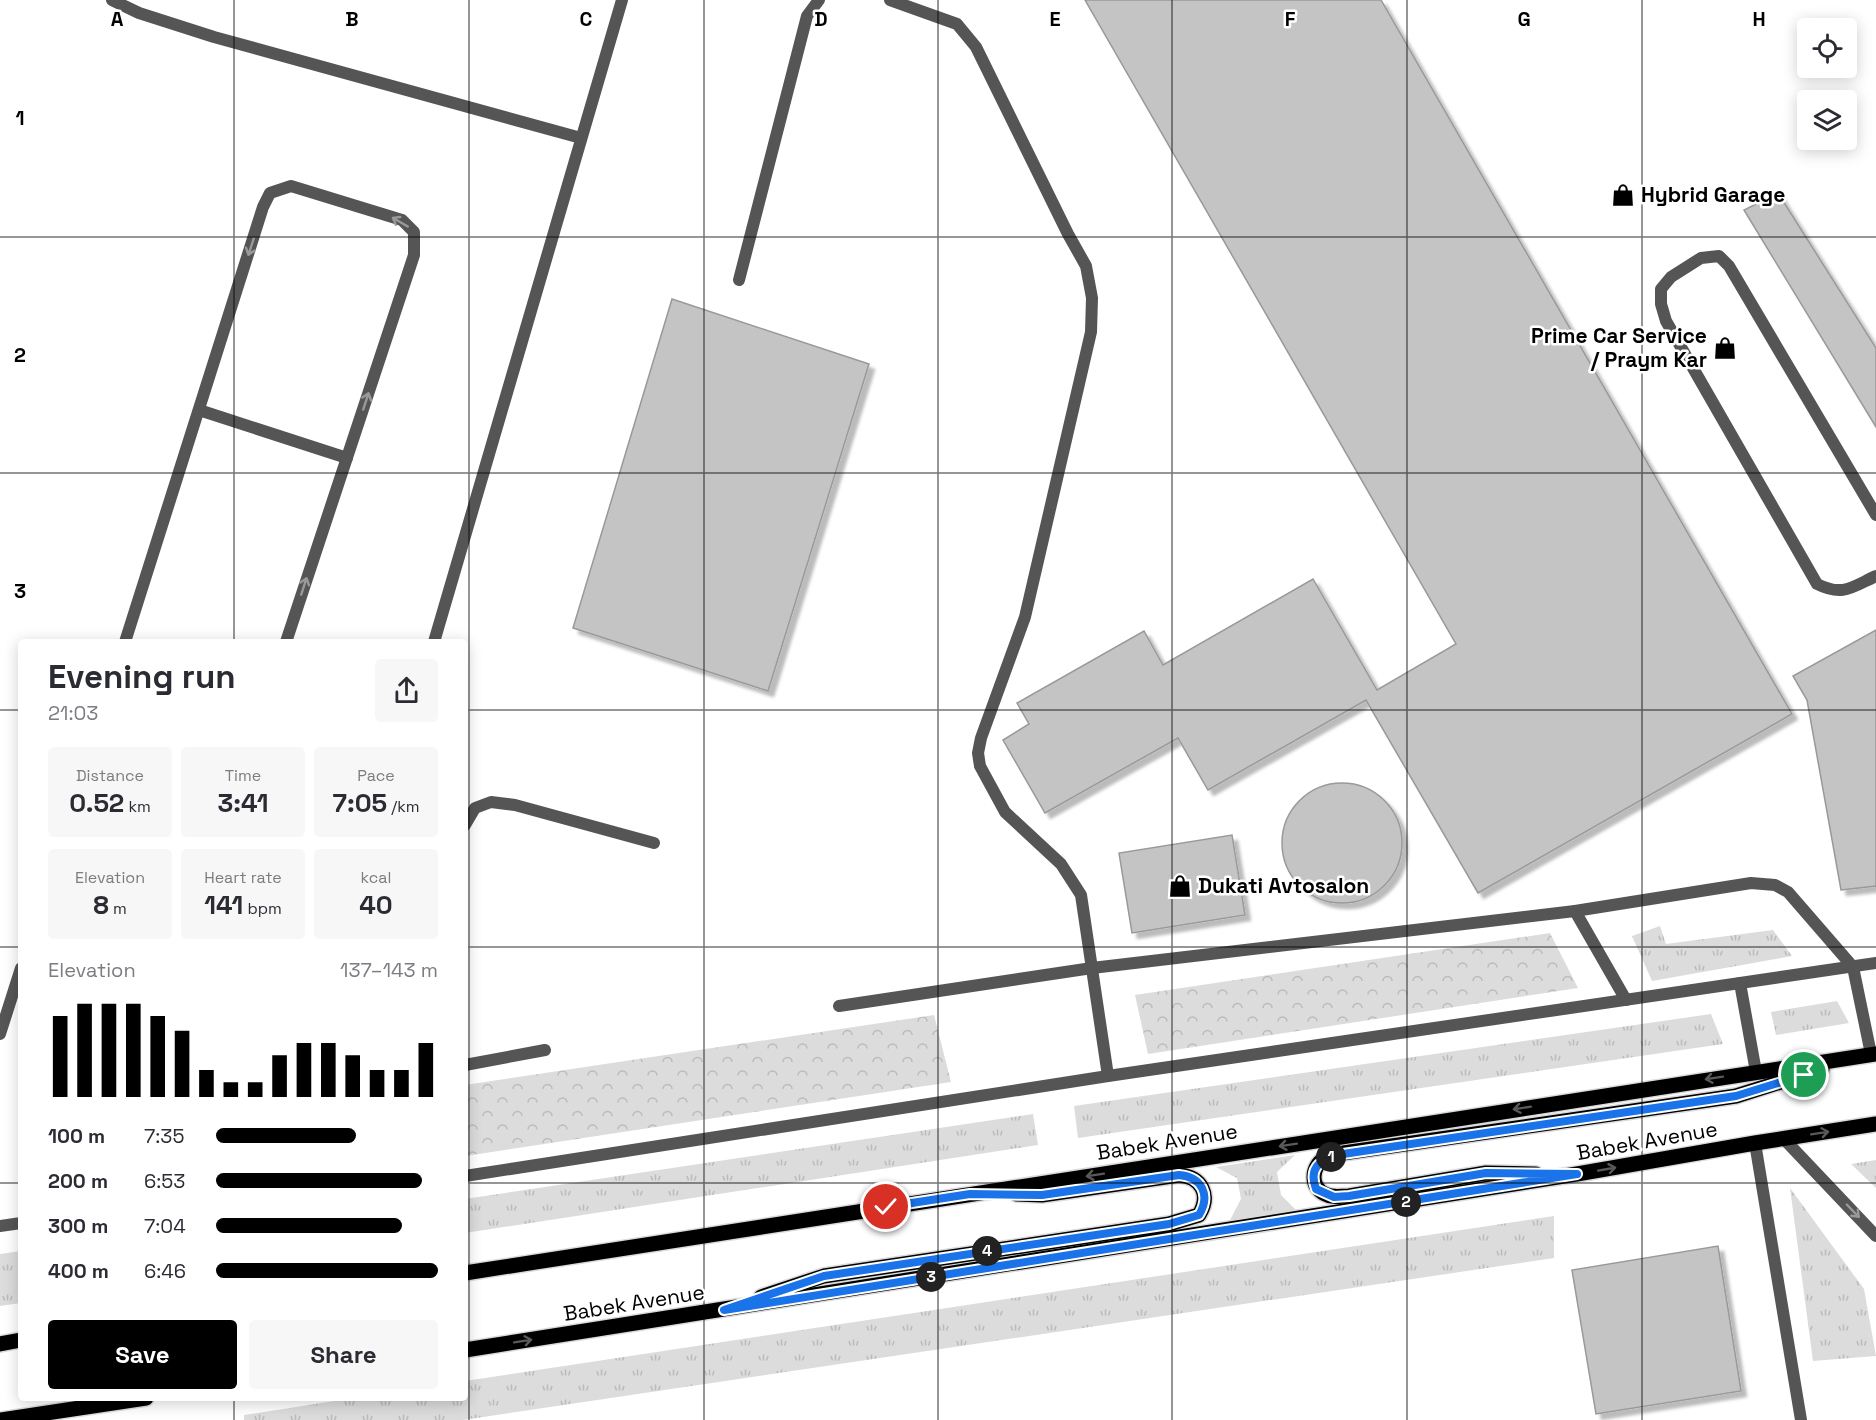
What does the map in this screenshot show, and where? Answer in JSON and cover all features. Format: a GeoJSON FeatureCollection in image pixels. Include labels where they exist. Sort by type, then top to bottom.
{"type":"FeatureCollection","features":[{"type":"Feature","properties":{"kind":"main road","name":"Babek Avenue"},"geometry":{"type":"LineString","coordinates":[[468,1273],[1874,1054]]}},
{"type":"Feature","properties":{"kind":"main road"},"geometry":{"type":"LineString","coordinates":[[1577,1174],[1486,1173],[1334,1197],[1316,1189],[1314,1183],[1316,1167],[1324,1158],[1736,1096],[1874,1054]]}},
{"type":"Feature","properties":{"kind":"main road","name":"Babek Avenue"},"geometry":{"type":"LineString","coordinates":[[468,1350],[1577,1174],[1876,1124]]}},
{"type":"Feature","properties":{"kind":"main road"},"geometry":{"type":"LineString","coordinates":[[724,1310],[824,1276],[1169,1224],[1199,1215],[1205,1200],[1204,1191],[1199,1182],[1189,1176],[1179,1175],[1042,1195],[970,1194]]}},
{"type":"Feature","properties":{"kind":"main road"},"geometry":{"type":"LineString","coordinates":[[0,1344],[18,1341]]}},
{"type":"Feature","properties":{"kind":"main road"},"geometry":{"type":"LineString","coordinates":[[0,1420],[126,1401]]}},
{"type":"Feature","properties":{"kind":"lane"},"geometry":{"type":"LineString","coordinates":[[112,0],[139,13],[214,37],[580,138]]}},
{"type":"Feature","properties":{"kind":"lane"},"geometry":{"type":"LineString","coordinates":[[435,639],[622,0]]}},
{"type":"Feature","properties":{"kind":"lane"},"geometry":{"type":"LineString","coordinates":[[739,280],[807,16],[819,0]]}},
{"type":"Feature","properties":{"kind":"lane"},"geometry":{"type":"LineString","coordinates":[[890,0],[957,24],[976,47],[1086,266],[1092,298],[1091,332],[1025,617],[981,738],[978,753],[981,766],[1005,812],[1061,864],[1081,895],[1108,1076]]}},
{"type":"Feature","properties":{"kind":"lane"},"geometry":{"type":"LineString","coordinates":[[126,639],[263,207],[270,193],[291,186],[402,220],[414,232],[414,255],[287,639]]}},
{"type":"Feature","properties":{"kind":"lane"},"geometry":{"type":"LineString","coordinates":[[1876,515],[1729,266],[1719,256],[1701,258],[1671,277],[1661,289],[1661,304],[1666,321],[1817,584],[1833,591],[1850,588],[1876,576]]}},
{"type":"Feature","properties":{"kind":"lane"},"geometry":{"type":"LineString","coordinates":[[199,410],[347,458]]}},
{"type":"Feature","properties":{"kind":"lane"},"geometry":{"type":"LineString","coordinates":[[468,820],[475,808],[491,802],[515,805],[654,843]]}},
{"type":"Feature","properties":{"kind":"lane"},"geometry":{"type":"LineString","coordinates":[[839,1006],[1092,968],[1575,911],[1751,883],[1775,885],[1788,892],[1853,967],[1874,1054]]}},
{"type":"Feature","properties":{"kind":"lane"},"geometry":{"type":"LineString","coordinates":[[1575,911],[1626,1000]]}},
{"type":"Feature","properties":{"kind":"lane"},"geometry":{"type":"LineString","coordinates":[[468,1176],[1108,1076],[1876,963]]}},
{"type":"Feature","properties":{"kind":"lane"},"geometry":{"type":"LineString","coordinates":[[0,1034],[18,977]]}},
{"type":"Feature","properties":{"kind":"lane"},"geometry":{"type":"LineString","coordinates":[[1740,983],[1756,1072]]}},
{"type":"Feature","properties":{"kind":"lane"},"geometry":{"type":"LineString","coordinates":[[468,1064],[545,1050]]}},
{"type":"Feature","properties":{"kind":"lane"},"geometry":{"type":"LineString","coordinates":[[1784,1138],[1876,1236]]}},
{"type":"Feature","properties":{"kind":"lane"},"geometry":{"type":"LineString","coordinates":[[1755,1143],[1801,1420]]}},
{"type":"Feature","properties":{"kind":"lane"},"geometry":{"type":"LineString","coordinates":[[0,1226],[18,1223]]}},
{"type":"Feature","properties":{"kind":"green space"},"geometry":{"type":"Polygon","coordinates":[[[1660,926],[1666,944],[1773,930],[1792,956],[1652,981],[1632,936],[1660,926]]]}},
{"type":"Feature","properties":{"kind":"green space"},"geometry":{"type":"Polygon","coordinates":[[[1550,933],[1578,988],[1148,1054],[1135,995],[1550,933]]]}},
{"type":"Feature","properties":{"kind":"green space"},"geometry":{"type":"Polygon","coordinates":[[[1837,1001],[1849,1023],[1776,1035],[1771,1012],[1837,1001]]]}},
{"type":"Feature","properties":{"kind":"green space"},"geometry":{"type":"Polygon","coordinates":[[[1711,1014],[1723,1044],[1078,1138],[1074,1106],[1711,1014]]]}},
{"type":"Feature","properties":{"kind":"green space"},"geometry":{"type":"Polygon","coordinates":[[[934,1015],[951,1082],[468,1156],[468,1085],[934,1015]]]}},
{"type":"Feature","properties":{"kind":"green space"},"geometry":{"type":"Polygon","coordinates":[[[1033,1114],[1038,1145],[468,1233],[468,1199],[1033,1114]]]}},
{"type":"Feature","properties":{"kind":"green space"},"geometry":{"type":"Polygon","coordinates":[[[1295,1155],[1277,1172],[1281,1195],[1297,1211],[1229,1222],[1241,1199],[1237,1178],[1216,1167],[1295,1155]]]}},
{"type":"Feature","properties":{"kind":"green space"},"geometry":{"type":"Polygon","coordinates":[[[1876,1160],[1876,1188],[1851,1164],[1876,1160]]]}},
{"type":"Feature","properties":{"kind":"green space"},"geometry":{"type":"Polygon","coordinates":[[[1790,1188],[1864,1289],[1876,1356],[1813,1361],[1790,1188]]]}},
{"type":"Feature","properties":{"kind":"green space"},"geometry":{"type":"Polygon","coordinates":[[[1554,1216],[1554,1258],[463,1420],[244,1420],[244,1415],[335,1401],[468,1401],[468,1381],[1554,1216]]]}},
{"type":"Feature","properties":{"kind":"green space"},"geometry":{"type":"Polygon","coordinates":[[[18,1251],[18,1303],[0,1306],[0,1254],[18,1251]]]}},
{"type":"Feature","properties":{"kind":"building"},"geometry":{"type":"Polygon","coordinates":[[[1085,0],[1381,0],[1792,714],[1478,893],[1366,700],[1208,790],[1178,738],[1045,813],[1003,740],[1029,724],[1017,703],[1144,631],[1163,665],[1313,579],[1377,690],[1456,644],[1085,0]]]}},
{"type":"Feature","properties":{"kind":"building"},"geometry":{"type":"Polygon","coordinates":[[[1778,193],[1876,348],[1876,427],[1744,210],[1778,193]]]}},
{"type":"Feature","properties":{"kind":"building"},"geometry":{"type":"Polygon","coordinates":[[[672,299],[869,364],[768,691],[573,628],[672,299]]]}},
{"type":"Feature","properties":{"kind":"building"},"geometry":{"type":"Polygon","coordinates":[[[1876,630],[1876,886],[1841,890],[1807,700],[1793,676],[1876,630]]]}},
{"type":"Feature","properties":{"kind":"building"},"geometry":{"type":"Polygon","coordinates":[[[1342,783],[1365,787],[1385,800],[1398,820],[1402,843],[1398,866],[1385,886],[1365,899],[1342,903],[1319,899],[1299,886],[1286,866],[1282,843],[1286,820],[1299,800],[1319,787],[1342,783]]]}},
{"type":"Feature","properties":{"kind":"building"},"geometry":{"type":"Polygon","coordinates":[[[1232,835],[1245,915],[1132,933],[1119,853],[1232,835]]]}},
{"type":"Feature","properties":{"kind":"building"},"geometry":{"type":"Polygon","coordinates":[[[1718,1246],[1741,1391],[1596,1414],[1572,1270],[1718,1246]]]}},
{"type":"Feature","properties":{"kind":"place","name":"Hybrid Garage"},"geometry":{"type":"Point","coordinates":[1623,195]}},
{"type":"Feature","properties":{"kind":"place","name":"Prime Car Service / Praym Kar"},"geometry":{"type":"Point","coordinates":[1725,348]}},
{"type":"Feature","properties":{"kind":"place","name":"Dukati Avtosalon"},"geometry":{"type":"Point","coordinates":[1180,886]}},
{"type":"Feature","properties":{"kind":"route"},"geometry":{"type":"LineString","coordinates":[[886,1207],[970,1194],[1042,1195],[1179,1175],[1189,1176],[1199,1182],[1204,1191],[1205,1200],[1199,1215],[1188,1220],[824,1276],[724,1310],[1577,1174],[1486,1173],[1334,1197],[1316,1189],[1314,1183],[1316,1167],[1324,1158],[1736,1096],[1804,1075]]}}]}
